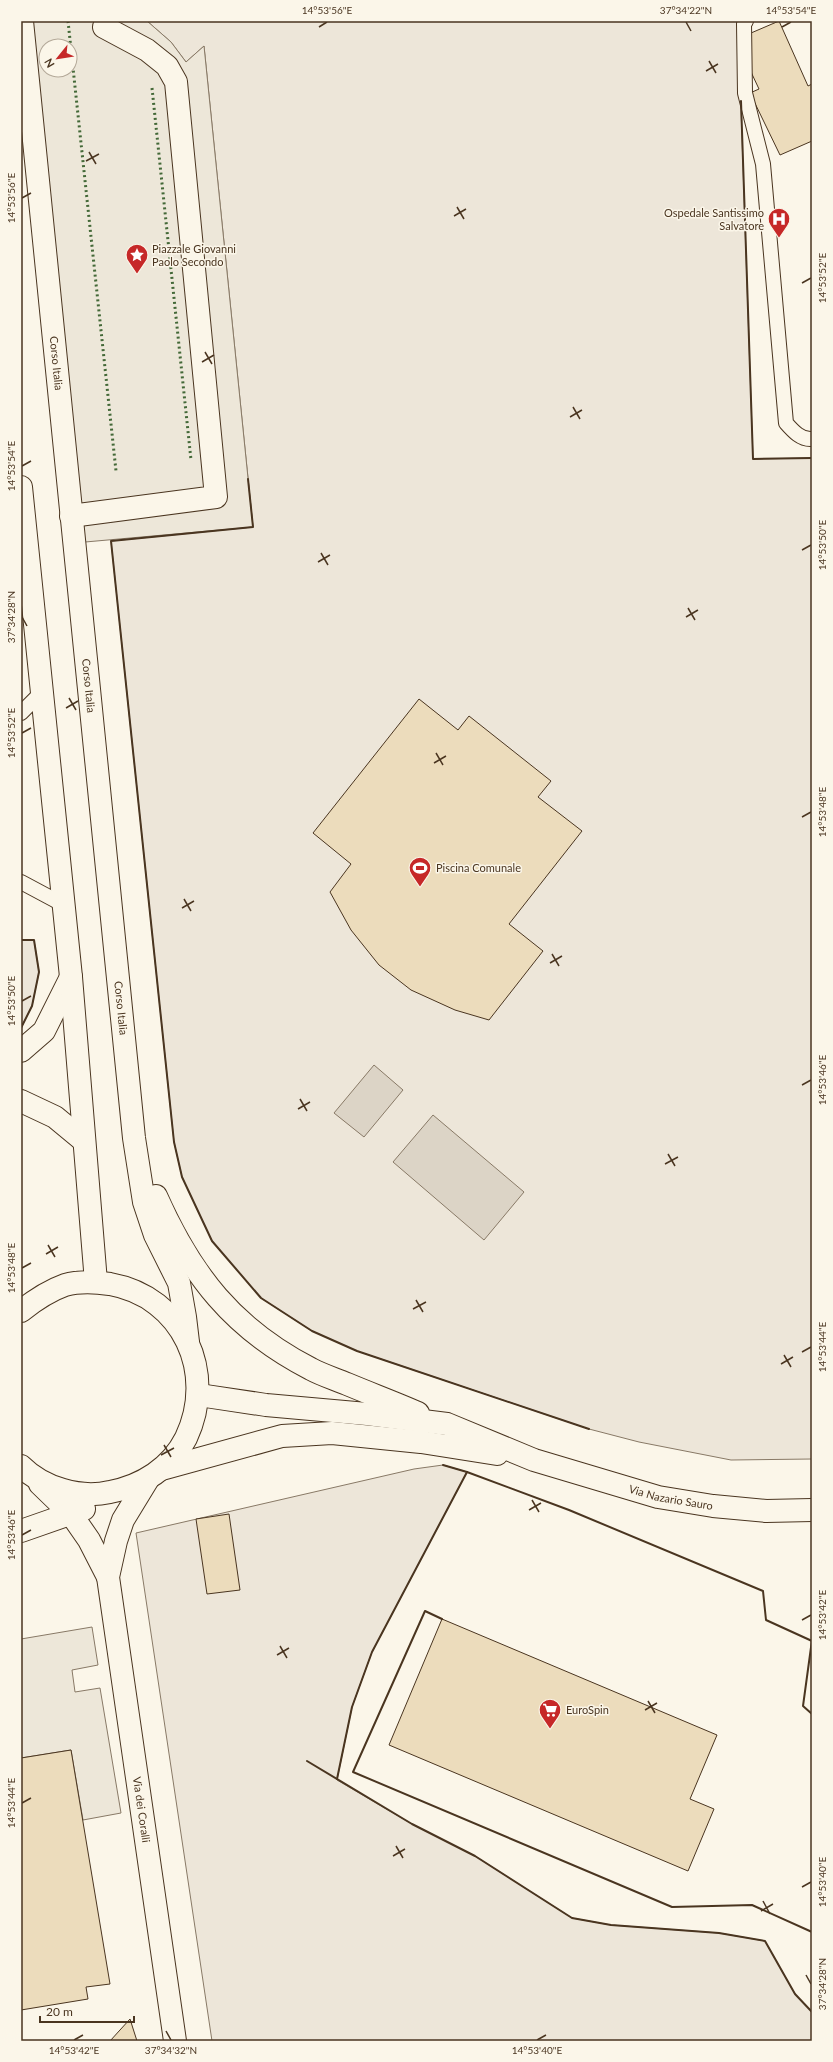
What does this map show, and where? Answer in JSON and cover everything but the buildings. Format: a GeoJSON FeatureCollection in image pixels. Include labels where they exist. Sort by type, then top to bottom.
{"type":"FeatureCollection","features":[{"type":"Feature","properties":{"kind":"street","name":"Corso Italia"},"geometry":{"type":"LineString","coordinates":[[22,21],[134,1138],[144,1202],[156,1234],[179,1283],[186,1317],[188,1342]]}},
{"type":"Feature","properties":{"kind":"street"},"geometry":{"type":"LineString","coordinates":[[71,516],[216,497],[176,82],[167,66],[147,50],[104,27]]}},
{"type":"Feature","properties":{"kind":"street"},"geometry":{"type":"LineString","coordinates":[[21,487],[71,977],[96,1282]]}},
{"type":"Feature","properties":{"kind":"street"},"geometry":{"type":"LineString","coordinates":[[21,1051],[44,1031],[71,977]]}},
{"type":"Feature","properties":{"kind":"street"},"geometry":{"type":"LineString","coordinates":[[21,1101],[55,1117],[84,1141]]}},
{"type":"Feature","properties":{"kind":"street"},"geometry":{"type":"LineString","coordinates":[[134,1138],[152,1188],[171,1230],[205,1283],[226,1308],[272,1346],[312,1370],[534,1460]]}},
{"type":"Feature","properties":{"kind":"street"},"geometry":{"type":"LineString","coordinates":[[21,1311],[38,1297],[66,1285],[96,1282],[125,1287],[150,1299],[172,1318],[188,1342],[197,1368],[199,1395],[193,1423],[181,1448],[155,1474],[123,1520],[116,1541],[108,1577]]}},
{"type":"Feature","properties":{"kind":"street"},"geometry":{"type":"LineString","coordinates":[[199,1395],[266,1405],[367,1414],[447,1424]]}},
{"type":"Feature","properties":{"kind":"street"},"geometry":{"type":"LineString","coordinates":[[21,1531],[71,1514],[155,1474],[282,1436],[332,1433],[421,1442],[534,1460]]}},
{"type":"Feature","properties":{"kind":"street","name":"Via Nazario Sauro"},"geometry":{"type":"LineString","coordinates":[[534,1460],[666,1498],[713,1506],[766,1511],[812,1510]]}},
{"type":"Feature","properties":{"kind":"street"},"geometry":{"type":"LineString","coordinates":[[24,1469],[50,1485],[75,1493],[102,1494],[126,1489]]}},
{"type":"Feature","properties":{"kind":"street"},"geometry":{"type":"LineString","coordinates":[[24,1469],[71,1514],[89,1540],[108,1577]]}},
{"type":"Feature","properties":{"kind":"street","name":"Via dei Coralli"},"geometry":{"type":"LineString","coordinates":[[108,1577],[175,2041]]}},
{"type":"Feature","properties":{"kind":"lane"},"geometry":{"type":"LineString","coordinates":[[746,21],[744,24],[745,93],[764,164],[786,423],[794,432],[808,440],[812,439]]}},
{"type":"Feature","properties":{"kind":"lane"},"geometry":{"type":"LineString","coordinates":[[21,713],[42,692]]}},
{"type":"Feature","properties":{"kind":"lane"},"geometry":{"type":"LineString","coordinates":[[21,882],[64,905]]}},
{"type":"Feature","properties":{"kind":"shaded area","name":"Piazzale Giovanni Paolo Secondo"},"geometry":{"type":"Polygon","coordinates":[[[22,21],[147,21],[171,42],[186,62],[204,46],[253,527],[74,543],[22,21]]]}},
{"type":"Feature","properties":{"kind":"shaded area"},"geometry":{"type":"Polygon","coordinates":[[[147,21],[738,21],[753,459],[812,458],[812,1459],[731,1460],[639,1442],[589,1429],[357,1351],[312,1331],[261,1298],[212,1241],[182,1177],[174,1142],[111,541],[253,527],[204,46],[186,62],[171,42],[147,21]]]}},
{"type":"Feature","properties":{"kind":"shaded area"},"geometry":{"type":"Polygon","coordinates":[[[21,940],[34,940],[39,972],[32,1006],[21,1028],[21,940]]]}},
{"type":"Feature","properties":{"kind":"shaded area"},"geometry":{"type":"Polygon","coordinates":[[[374,1065],[403,1090],[364,1137],[334,1113],[374,1065]]]}},
{"type":"Feature","properties":{"kind":"shaded area"},"geometry":{"type":"Polygon","coordinates":[[[433,1115],[524,1192],[484,1240],[393,1162],[433,1115]]]}},
{"type":"Feature","properties":{"kind":"shaded area"},"geometry":{"type":"Polygon","coordinates":[[[443,1465],[467,1472],[372,1652],[352,1707],[337,1780],[412,1824],[475,1856],[572,1918],[611,1925],[719,1933],[765,1941],[795,1994],[812,2012],[812,2041],[212,2041],[136,1533],[414,1469],[443,1465]]]}},
{"type":"Feature","properties":{"kind":"shaded area"},"geometry":{"type":"Polygon","coordinates":[[[92,1627],[98,1665],[72,1670],[75,1692],[100,1688],[121,1813],[83,1820],[71,1750],[21,1758],[21,1639],[92,1627]]]}},
{"type":"Feature","properties":{"kind":"hedge"},"geometry":{"type":"LineString","coordinates":[[68,21],[116,471]]}},
{"type":"Feature","properties":{"kind":"hedge"},"geometry":{"type":"LineString","coordinates":[[152,88],[191,460]]}},
{"type":"Feature","properties":{"kind":"wall"},"geometry":{"type":"LineString","coordinates":[[741,101],[753,459],[812,458]]}},
{"type":"Feature","properties":{"kind":"wall"},"geometry":{"type":"LineString","coordinates":[[248,479],[253,527],[111,541],[174,1142],[182,1177],[212,1241],[261,1298],[312,1331],[357,1351],[589,1429]]}},
{"type":"Feature","properties":{"kind":"wall"},"geometry":{"type":"LineString","coordinates":[[21,940],[34,940],[39,972],[32,1006],[21,1028]]}},
{"type":"Feature","properties":{"kind":"wall"},"geometry":{"type":"LineString","coordinates":[[443,1465],[467,1472],[569,1510],[763,1591],[766,1620],[812,1641]]}},
{"type":"Feature","properties":{"kind":"wall"},"geometry":{"type":"LineString","coordinates":[[337,1779],[352,1707],[372,1652],[467,1472]]}},
{"type":"Feature","properties":{"kind":"wall"},"geometry":{"type":"LineString","coordinates":[[442,1619],[425,1611],[353,1772],[672,1907],[752,1905],[812,1932]]}},
{"type":"Feature","properties":{"kind":"wall"},"geometry":{"type":"LineString","coordinates":[[812,1640],[803,1706],[812,1714]]}},
{"type":"Feature","properties":{"kind":"wall"},"geometry":{"type":"LineString","coordinates":[[307,1761],[412,1824],[475,1856],[572,1918],[611,1925],[719,1933],[765,1941],[795,1994],[812,2012]]}},
{"type":"Feature","properties":{"kind":"place","name":"Ospedale Santissimo Salvatore"},"geometry":{"type":"Point","coordinates":[779,238]}},
{"type":"Feature","properties":{"kind":"place","name":"Piazzale Giovanni Paolo Secondo"},"geometry":{"type":"Point","coordinates":[137,274]}},
{"type":"Feature","properties":{"kind":"place","name":"Piscina Comunale"},"geometry":{"type":"Point","coordinates":[420,888]}},
{"type":"Feature","properties":{"kind":"place","name":"EuroSpin"},"geometry":{"type":"Point","coordinates":[550,1730]}}]}
